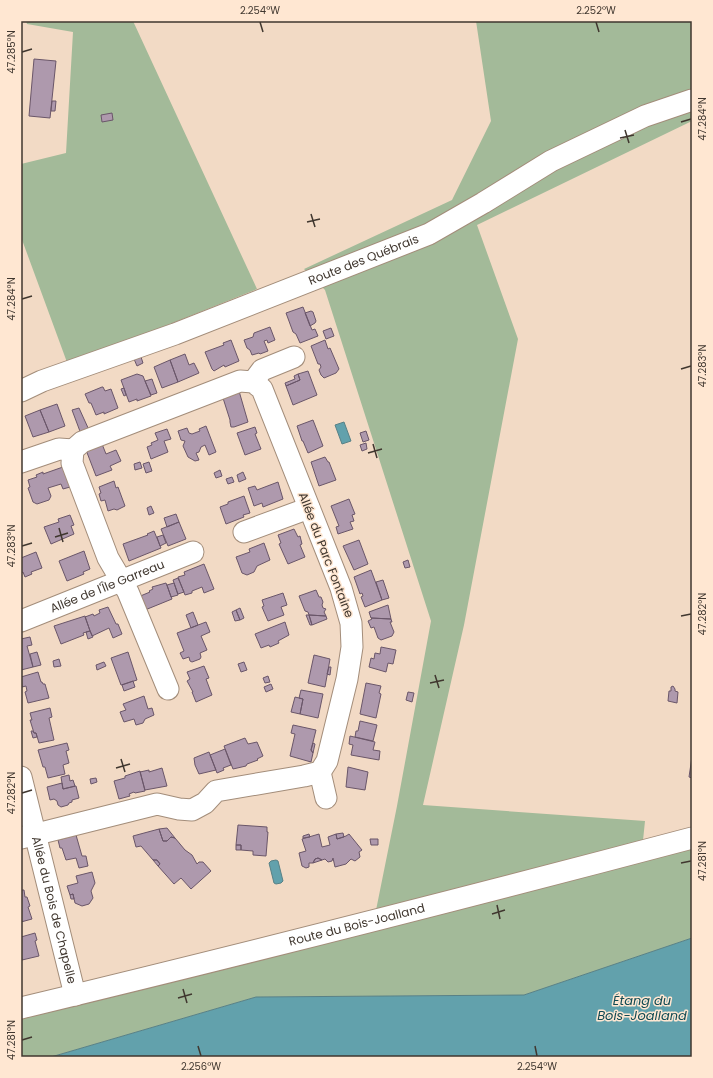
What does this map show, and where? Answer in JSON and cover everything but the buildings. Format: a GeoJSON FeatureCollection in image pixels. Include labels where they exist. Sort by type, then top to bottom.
{"type":"FeatureCollection","features":[{"type":"Feature","properties":{"kind":"street","name":"Route des Québrais"},"geometry":{"type":"LineString","coordinates":[[21,391],[42,381],[175,334],[429,234],[551,161],[645,116],[692,100]]}},
{"type":"Feature","properties":{"kind":"street"},"geometry":{"type":"LineString","coordinates":[[168,689],[128,592],[120,581],[108,558],[72,463],[73,450],[82,442],[226,387],[240,382],[253,382],[262,370],[294,357]]}},
{"type":"Feature","properties":{"kind":"street","name":"Allée du Parc Fontaine"},"geometry":{"type":"LineString","coordinates":[[253,382],[262,389],[341,588],[351,623],[352,647],[347,679],[327,761],[320,772]]}},
{"type":"Feature","properties":{"kind":"street"},"geometry":{"type":"LineString","coordinates":[[21,462],[59,449],[73,450]]}},
{"type":"Feature","properties":{"kind":"street"},"geometry":{"type":"LineString","coordinates":[[244,532],[309,508]]}},
{"type":"Feature","properties":{"kind":"street","name":"Allée de l'Île Garreau"},"geometry":{"type":"LineString","coordinates":[[21,621],[193,552]]}},
{"type":"Feature","properties":{"kind":"street"},"geometry":{"type":"LineString","coordinates":[[28,836],[157,804],[179,809],[198,817],[205,803],[216,791],[320,772],[326,798]]}},
{"type":"Feature","properties":{"kind":"street","name":"Allée du Bois de Chapelle"},"geometry":{"type":"LineString","coordinates":[[21,777],[28,836],[75,995]]}},
{"type":"Feature","properties":{"kind":"street","name":"Route du Bois-Joalland"},"geometry":{"type":"LineString","coordinates":[[21,1008],[292,940],[383,919],[692,838]]}},
{"type":"Feature","properties":{"kind":"green space"},"geometry":{"type":"Polygon","coordinates":[[[26,21],[133,21],[257,289],[68,365],[21,237],[21,164],[66,153],[73,32],[27,24],[26,21]]]}},
{"type":"Feature","properties":{"kind":"green space"},"geometry":{"type":"Polygon","coordinates":[[[476,21],[692,21],[692,121],[477,225],[518,339],[464,625],[423,805],[645,821],[641,860],[692,847],[692,938],[524,995],[256,997],[51,1057],[21,1057],[21,1014],[372,930],[397,806],[431,621],[325,290],[304,269],[452,200],[491,121],[476,21]]]}},
{"type":"Feature","properties":{"kind":"water"},"geometry":{"type":"Polygon","coordinates":[[[344,422],[351,441],[342,444],[335,425],[344,422]]]}},
{"type":"Feature","properties":{"kind":"water"},"geometry":{"type":"Polygon","coordinates":[[[276,860],[278,861],[283,881],[276,884],[274,883],[269,863],[276,860]]]}},
{"type":"Feature","properties":{"kind":"water","name":"Étang du Bois-Joalland"},"geometry":{"type":"Polygon","coordinates":[[[692,938],[692,1057],[51,1057],[256,997],[524,995],[692,938]]]}}]}
